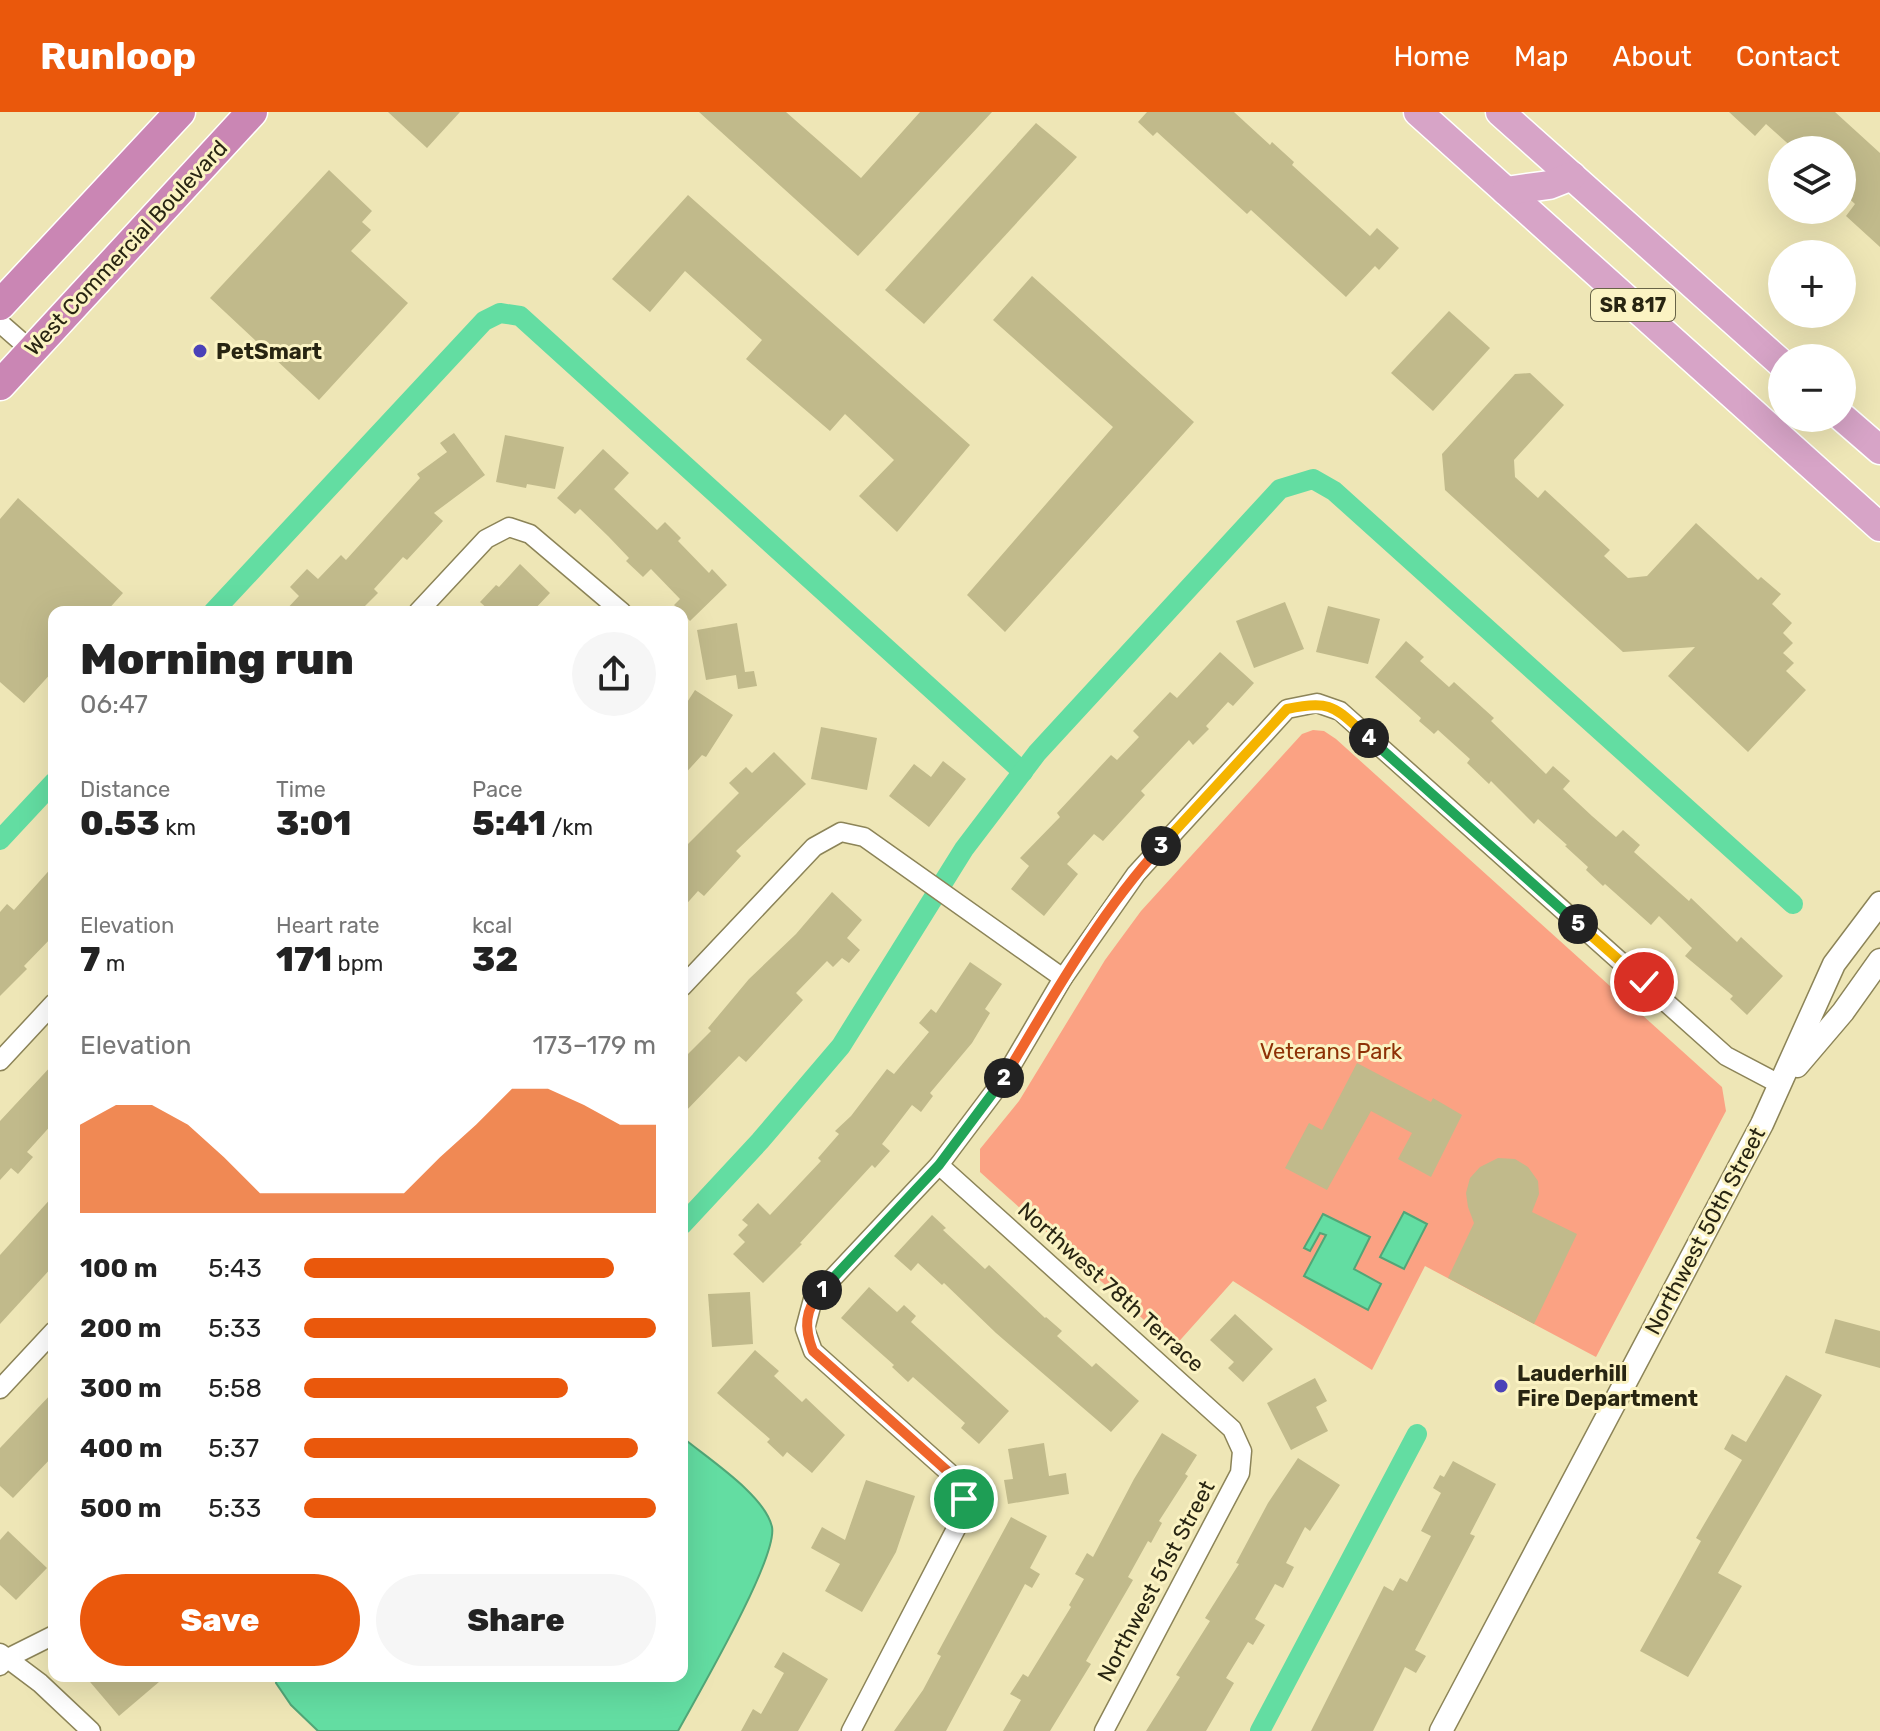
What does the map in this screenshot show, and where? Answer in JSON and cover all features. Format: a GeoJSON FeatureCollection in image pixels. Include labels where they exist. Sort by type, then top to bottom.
{"type":"FeatureCollection","features":[{"type":"Feature","properties":{"kind":"highway"},"geometry":{"type":"LineString","coordinates":[[0,305],[180,112]]}},
{"type":"Feature","properties":{"kind":"highway","name":"West Commercial Boulevard"},"geometry":{"type":"LineString","coordinates":[[0,385],[252,112]]}},
{"type":"Feature","properties":{"kind":"main road","name":"SR 817"},"geometry":{"type":"LineString","coordinates":[[1418,112],[1880,527]]}},
{"type":"Feature","properties":{"kind":"main road","name":"SR 817"},"geometry":{"type":"LineString","coordinates":[[1500,112],[1768,351]]}},
{"type":"Feature","properties":{"kind":"main road"},"geometry":{"type":"LineString","coordinates":[[1506,191],[1549,185],[1572,176]]}},
{"type":"Feature","properties":{"kind":"main road"},"geometry":{"type":"LineString","coordinates":[[1856,429],[1880,450]]}},
{"type":"Feature","properties":{"kind":"street"},"geometry":{"type":"LineString","coordinates":[[0,323],[32,351]]}},
{"type":"Feature","properties":{"kind":"street"},"geometry":{"type":"LineString","coordinates":[[424,606],[486,539],[509,527],[530,534],[615,606]]}},
{"type":"Feature","properties":{"kind":"street"},"geometry":{"type":"LineString","coordinates":[[851,1731],[959,1523],[964,1499],[954,1477],[813,1351],[805,1329],[813,1299],[939,1165],[1003,1080],[1063,978],[1136,874],[1287,709],[1317,703],[1340,711],[1726,1056],[1781,1085],[1843,1012],[1880,960]]}},
{"type":"Feature","properties":{"kind":"street"},"geometry":{"type":"LineString","coordinates":[[688,981],[814,847],[841,832],[864,837],[1063,978]]}},
{"type":"Feature","properties":{"kind":"street","name":"Northwest 50th Street"},"geometry":{"type":"LineString","coordinates":[[1441,1731],[1781,1085],[1834,964],[1880,903]]}},
{"type":"Feature","properties":{"kind":"street"},"geometry":{"type":"LineString","coordinates":[[0,1061],[48,1009]]}},
{"type":"Feature","properties":{"kind":"street","name":"Northwest 78th Terrace"},"geometry":{"type":"LineString","coordinates":[[939,1165],[1232,1429],[1242,1451]]}},
{"type":"Feature","properties":{"kind":"street"},"geometry":{"type":"LineString","coordinates":[[0,1389],[48,1337]]}},
{"type":"Feature","properties":{"kind":"street","name":"Northwest 51st Street"},"geometry":{"type":"LineString","coordinates":[[1104,1731],[1240,1473],[1242,1451]]}},
{"type":"Feature","properties":{"kind":"street"},"geometry":{"type":"LineString","coordinates":[[2,1660],[48,1638]]}},
{"type":"Feature","properties":{"kind":"street"},"geometry":{"type":"LineString","coordinates":[[2,1660],[40,1683],[91,1731]]}},
{"type":"Feature","properties":{"kind":"green space","name":"Veterans Park"},"geometry":{"type":"Polygon","coordinates":[[[1313,730],[1324,731],[1336,739],[1722,1087],[1726,1111],[1596,1357],[1425,1266],[1372,1370],[1233,1281],[1174,1347],[980,1172],[980,1149],[1019,1101],[1105,960],[1141,911],[1302,734],[1313,730]]]}},
{"type":"Feature","properties":{"kind":"shaded area"},"geometry":{"type":"Polygon","coordinates":[[[1404,1212],[1427,1224],[1404,1269],[1380,1257],[1404,1212]]]}},
{"type":"Feature","properties":{"kind":"shaded area"},"geometry":{"type":"Polygon","coordinates":[[[1323,1214],[1370,1237],[1354,1269],[1381,1284],[1368,1310],[1304,1276],[1326,1235],[1320,1233],[1310,1251],[1304,1248],[1323,1214]]]}},
{"type":"Feature","properties":{"kind":"shaded area"},"geometry":{"type":"Polygon","coordinates":[[[688,1442],[747,1490],[767,1515],[772,1527],[763,1567],[750,1596],[678,1731],[318,1731],[291,1705],[276,1683],[688,1682],[688,1442]]]}},
{"type":"Feature","properties":{"kind":"building"},"geometry":{"type":"Polygon","coordinates":[[[388,112],[460,112],[427,148],[388,112]]]}},
{"type":"Feature","properties":{"kind":"building"},"geometry":{"type":"Polygon","coordinates":[[[699,112],[786,112],[861,178],[920,112],[992,112],[858,256],[699,112]]]}},
{"type":"Feature","properties":{"kind":"building"},"geometry":{"type":"Polygon","coordinates":[[[1147,112],[1234,112],[1294,162],[1292,165],[1370,236],[1377,228],[1399,248],[1379,270],[1375,266],[1346,297],[1251,210],[1247,214],[1157,132],[1153,136],[1138,122],[1147,112]]]}},
{"type":"Feature","properties":{"kind":"building"},"geometry":{"type":"Polygon","coordinates":[[[1729,112],[1835,112],[1880,153],[1880,247],[1855,224],[1856,136],[1779,136],[1766,124],[1755,136],[1729,112]]]}},
{"type":"Feature","properties":{"kind":"building"},"geometry":{"type":"Polygon","coordinates":[[[1036,123],[1077,157],[924,324],[885,290],[1036,123]]]}},
{"type":"Feature","properties":{"kind":"building"},"geometry":{"type":"Polygon","coordinates":[[[329,170],[372,211],[362,222],[371,230],[351,251],[408,303],[319,400],[210,298],[329,170]]]}},
{"type":"Feature","properties":{"kind":"building"},"geometry":{"type":"Polygon","coordinates":[[[688,195],[970,445],[897,532],[859,496],[894,460],[845,414],[830,431],[746,359],[762,340],[685,271],[650,312],[612,279],[688,195]]]}},
{"type":"Feature","properties":{"kind":"building"},"geometry":{"type":"Polygon","coordinates":[[[1032,276],[1194,422],[1005,632],[967,595],[1113,427],[993,320],[1032,276]]]}},
{"type":"Feature","properties":{"kind":"building"},"geometry":{"type":"Polygon","coordinates":[[[1449,311],[1490,348],[1433,411],[1391,373],[1449,311]]]}},
{"type":"Feature","properties":{"kind":"building"},"geometry":{"type":"Polygon","coordinates":[[[1530,373],[1564,405],[1514,460],[1515,477],[1538,498],[1545,490],[1610,550],[1604,556],[1628,578],[1647,576],[1696,523],[1758,580],[1761,577],[1781,594],[1772,604],[1792,623],[1783,633],[1793,643],[1783,653],[1794,663],[1786,671],[1806,690],[1748,752],[1668,676],[1695,647],[1623,652],[1445,490],[1442,454],[1515,374],[1530,373]]]}},
{"type":"Feature","properties":{"kind":"building"},"geometry":{"type":"Polygon","coordinates":[[[454,433],[485,475],[434,513],[443,521],[407,560],[403,557],[374,589],[378,593],[365,606],[290,606],[299,596],[290,587],[307,569],[318,579],[341,555],[346,560],[420,478],[417,474],[447,452],[440,443],[454,433]]]}},
{"type":"Feature","properties":{"kind":"building"},"geometry":{"type":"Polygon","coordinates":[[[505,435],[564,447],[555,489],[527,484],[526,488],[496,482],[505,435]]]}},
{"type":"Feature","properties":{"kind":"building"},"geometry":{"type":"Polygon","coordinates":[[[603,449],[629,473],[614,489],[657,530],[665,522],[681,538],[678,541],[709,573],[712,569],[727,585],[690,621],[688,606],[674,605],[680,599],[651,569],[643,577],[626,561],[629,558],[580,509],[575,514],[557,498],[603,449]]]}},
{"type":"Feature","properties":{"kind":"building"},"geometry":{"type":"Polygon","coordinates":[[[18,498],[123,593],[111,606],[48,606],[48,677],[24,703],[0,682],[0,519],[18,498]]]}},
{"type":"Feature","properties":{"kind":"building"},"geometry":{"type":"Polygon","coordinates":[[[520,564],[550,593],[538,606],[484,606],[480,602],[496,585],[499,587],[520,564]]]}},
{"type":"Feature","properties":{"kind":"building"},"geometry":{"type":"Polygon","coordinates":[[[1285,602],[1304,649],[1254,668],[1236,621],[1285,602]]]}},
{"type":"Feature","properties":{"kind":"building"},"geometry":{"type":"Polygon","coordinates":[[[1328,606],[1380,619],[1368,664],[1316,652],[1328,606]]]}},
{"type":"Feature","properties":{"kind":"building"},"geometry":{"type":"Polygon","coordinates":[[[737,623],[745,672],[754,671],[757,686],[738,689],[736,675],[706,680],[697,630],[737,623]]]}},
{"type":"Feature","properties":{"kind":"building"},"geometry":{"type":"Polygon","coordinates":[[[1406,641],[1424,657],[1420,661],[1449,687],[1454,682],[1494,718],[1491,721],[1546,774],[1553,766],[1570,781],[1563,789],[1592,816],[1616,837],[1623,830],[1640,845],[1634,852],[1689,901],[1691,898],[1737,942],[1741,937],[1783,976],[1747,1015],[1730,999],[1733,996],[1685,956],[1692,948],[1659,916],[1651,925],[1605,884],[1603,886],[1567,845],[1538,819],[1534,824],[1491,781],[1489,784],[1467,763],[1470,759],[1438,730],[1434,734],[1419,721],[1421,718],[1375,677],[1406,641]]]}},
{"type":"Feature","properties":{"kind":"building"},"geometry":{"type":"Polygon","coordinates":[[[1220,652],[1254,683],[1233,706],[1228,702],[1193,745],[1189,740],[1141,791],[1145,795],[1103,841],[1094,834],[1067,864],[1078,874],[1044,916],[1011,889],[1029,866],[1020,858],[1060,817],[1057,813],[1111,755],[1117,760],[1139,737],[1133,731],[1170,692],[1177,698],[1220,652]]]}},
{"type":"Feature","properties":{"kind":"building"},"geometry":{"type":"Polygon","coordinates":[[[695,690],[733,715],[706,757],[702,755],[688,770],[688,701],[695,690]]]}},
{"type":"Feature","properties":{"kind":"building"},"geometry":{"type":"Polygon","coordinates":[[[821,727],[877,738],[867,790],[811,779],[821,727]]]}},
{"type":"Feature","properties":{"kind":"building"},"geometry":{"type":"Polygon","coordinates":[[[774,752],[806,784],[736,851],[741,856],[704,896],[698,891],[688,902],[688,844],[739,793],[729,783],[746,767],[752,773],[774,752]]]}},
{"type":"Feature","properties":{"kind":"building"},"geometry":{"type":"Polygon","coordinates":[[[943,761],[966,779],[929,827],[889,796],[914,764],[931,777],[943,761]]]}},
{"type":"Feature","properties":{"kind":"building"},"geometry":{"type":"Polygon","coordinates":[[[48,872],[48,941],[24,966],[27,969],[0,996],[0,912],[7,904],[14,910],[48,872]]]}},
{"type":"Feature","properties":{"kind":"building"},"geometry":{"type":"Polygon","coordinates":[[[832,892],[862,920],[847,938],[860,950],[849,963],[842,958],[833,967],[827,961],[796,993],[803,1000],[746,1062],[739,1056],[688,1109],[688,1054],[711,1031],[708,1028],[749,979],[796,934],[832,892]]]}},
{"type":"Feature","properties":{"kind":"building"},"geometry":{"type":"Polygon","coordinates":[[[970,962],[1002,984],[985,1009],[990,1013],[972,1043],[930,1093],[933,1096],[921,1112],[912,1105],[882,1144],[890,1151],[875,1168],[872,1165],[763,1283],[733,1254],[745,1242],[738,1235],[748,1225],[742,1220],[758,1203],[770,1215],[821,1161],[818,1158],[839,1134],[835,1131],[851,1116],[887,1069],[894,1074],[929,1032],[919,1023],[931,1009],[936,1013],[970,962]]]}},
{"type":"Feature","properties":{"kind":"building"},"geometry":{"type":"Polygon","coordinates":[[[1357,1063],[1462,1115],[1431,1177],[1398,1159],[1412,1133],[1371,1111],[1327,1190],[1285,1168],[1309,1123],[1322,1130],[1357,1063]]]}},
{"type":"Feature","properties":{"kind":"building"},"geometry":{"type":"Polygon","coordinates":[[[48,1069],[48,1129],[27,1152],[33,1157],[18,1174],[11,1168],[0,1180],[0,1121],[48,1069]]]}},
{"type":"Feature","properties":{"kind":"building"},"geometry":{"type":"Polygon","coordinates":[[[1498,1158],[1515,1159],[1528,1167],[1538,1181],[1539,1194],[1532,1212],[1577,1234],[1534,1324],[1448,1278],[1474,1223],[1466,1193],[1470,1178],[1480,1167],[1498,1158]]]}},
{"type":"Feature","properties":{"kind":"building"},"geometry":{"type":"Polygon","coordinates":[[[48,1202],[48,1272],[0,1324],[0,1255],[48,1202]]]}},
{"type":"Feature","properties":{"kind":"building"},"geometry":{"type":"Polygon","coordinates":[[[932,1215],[946,1228],[943,1230],[985,1269],[989,1265],[1062,1331],[1057,1336],[1092,1367],[1096,1363],[1139,1401],[1111,1432],[996,1333],[944,1283],[942,1285],[918,1263],[911,1271],[894,1256],[932,1215]]]}},
{"type":"Feature","properties":{"kind":"building"},"geometry":{"type":"Polygon","coordinates":[[[869,1287],[897,1312],[904,1305],[916,1316],[911,1322],[1009,1411],[979,1444],[961,1428],[965,1423],[913,1377],[908,1382],[892,1367],[894,1365],[841,1318],[869,1287]]]}},
{"type":"Feature","properties":{"kind":"building"},"geometry":{"type":"Polygon","coordinates":[[[750,1292],[753,1344],[712,1347],[708,1294],[750,1292]]]}},
{"type":"Feature","properties":{"kind":"building"},"geometry":{"type":"Polygon","coordinates":[[[1235,1314],[1273,1349],[1243,1382],[1228,1368],[1234,1362],[1210,1340],[1235,1314]]]}},
{"type":"Feature","properties":{"kind":"building"},"geometry":{"type":"Polygon","coordinates":[[[1835,1319],[1880,1331],[1880,1368],[1825,1353],[1835,1319]]]}},
{"type":"Feature","properties":{"kind":"building"},"geometry":{"type":"Polygon","coordinates":[[[755,1350],[779,1371],[774,1376],[802,1402],[806,1398],[845,1435],[812,1473],[787,1452],[783,1457],[767,1442],[770,1439],[717,1393],[755,1350]]]}},
{"type":"Feature","properties":{"kind":"building"},"geometry":{"type":"Polygon","coordinates":[[[1786,1375],[1822,1395],[1718,1573],[1742,1586],[1688,1677],[1640,1651],[1701,1541],[1696,1538],[1742,1460],[1724,1449],[1732,1434],[1746,1442],[1786,1375]]]}},
{"type":"Feature","properties":{"kind":"building"},"geometry":{"type":"Polygon","coordinates":[[[1315,1378],[1327,1401],[1316,1407],[1328,1431],[1291,1450],[1267,1403],[1315,1378]]]}},
{"type":"Feature","properties":{"kind":"building"},"geometry":{"type":"Polygon","coordinates":[[[48,1397],[48,1461],[13,1498],[0,1486],[0,1448],[48,1397]]]}},
{"type":"Feature","properties":{"kind":"building"},"geometry":{"type":"Polygon","coordinates":[[[1162,1433],[1197,1455],[1185,1474],[1188,1476],[1159,1521],[1162,1523],[1151,1543],[1148,1541],[1128,1577],[1133,1580],[1086,1661],[1091,1664],[1050,1731],[1003,1731],[1021,1700],[1010,1694],[1023,1674],[1028,1677],[1071,1607],[1069,1605],[1084,1579],[1075,1574],[1087,1553],[1093,1557],[1162,1433]]]}},
{"type":"Feature","properties":{"kind":"building"},"geometry":{"type":"Polygon","coordinates":[[[1044,1443],[1049,1476],[1066,1473],[1069,1494],[1008,1504],[1004,1480],[1013,1479],[1008,1449],[1044,1443]]]}},
{"type":"Feature","properties":{"kind":"building"},"geometry":{"type":"Polygon","coordinates":[[[1298,1458],[1340,1485],[1310,1531],[1305,1527],[1286,1563],[1294,1567],[1283,1588],[1275,1584],[1255,1619],[1265,1625],[1253,1645],[1248,1642],[1226,1678],[1234,1683],[1206,1731],[1146,1731],[1210,1621],[1205,1618],[1239,1564],[1236,1563],[1268,1503],[1298,1458]]]}},
{"type":"Feature","properties":{"kind":"building"},"geometry":{"type":"Polygon","coordinates":[[[1453,1461],[1496,1484],[1470,1534],[1475,1536],[1415,1650],[1426,1656],[1416,1673],[1405,1667],[1373,1731],[1311,1731],[1384,1586],[1393,1591],[1400,1578],[1407,1582],[1431,1536],[1421,1531],[1441,1493],[1433,1488],[1453,1461]]]}},
{"type":"Feature","properties":{"kind":"building"},"geometry":{"type":"Polygon","coordinates":[[[866,1480],[915,1496],[896,1552],[862,1612],[825,1591],[840,1564],[811,1548],[822,1527],[845,1540],[866,1480]]]}},
{"type":"Feature","properties":{"kind":"building"},"geometry":{"type":"Polygon","coordinates":[[[1011,1517],[1047,1536],[1030,1568],[1040,1574],[1032,1588],[1025,1584],[946,1731],[894,1731],[923,1690],[941,1656],[937,1654],[1011,1517]]]}},
{"type":"Feature","properties":{"kind":"building"},"geometry":{"type":"Polygon","coordinates":[[[8,1531],[47,1568],[16,1600],[0,1585],[0,1540],[8,1531]]]}},
{"type":"Feature","properties":{"kind":"building"},"geometry":{"type":"Polygon","coordinates":[[[783,1652],[828,1679],[798,1731],[741,1731],[753,1709],[761,1714],[784,1673],[774,1667],[783,1652]]]}},
{"type":"Feature","properties":{"kind":"building"},"geometry":{"type":"Polygon","coordinates":[[[90,1682],[159,1682],[119,1716],[90,1682]]]}},
{"type":"Feature","properties":{"kind":"waterway"},"geometry":{"type":"LineString","coordinates":[[219,606],[484,321],[500,313],[520,316],[1023,772]]}},
{"type":"Feature","properties":{"kind":"waterway"},"geometry":{"type":"LineString","coordinates":[[688,1219],[760,1141],[841,1046],[964,849],[1037,753],[1280,489],[1313,479],[1334,491],[1793,904]]}},
{"type":"Feature","properties":{"kind":"waterway"},"geometry":{"type":"LineString","coordinates":[[0,840],[48,788]]}},
{"type":"Feature","properties":{"kind":"waterway"},"geometry":{"type":"LineString","coordinates":[[1260,1731],[1417,1434]]}},
{"type":"Feature","properties":{"kind":"place","name":"PetSmart"},"geometry":{"type":"Point","coordinates":[200,351]}},
{"type":"Feature","properties":{"kind":"place","name":"Lauderhill Fire Department"},"geometry":{"type":"Point","coordinates":[1501,1386]}},
{"type":"Feature","properties":{"kind":"route"},"geometry":{"type":"LineString","coordinates":[[964,1499],[954,1477],[813,1351],[805,1329],[813,1299],[939,1165],[1003,1080],[1063,978],[1136,874],[1287,709],[1317,703],[1340,711],[1644,982]]}}]}
